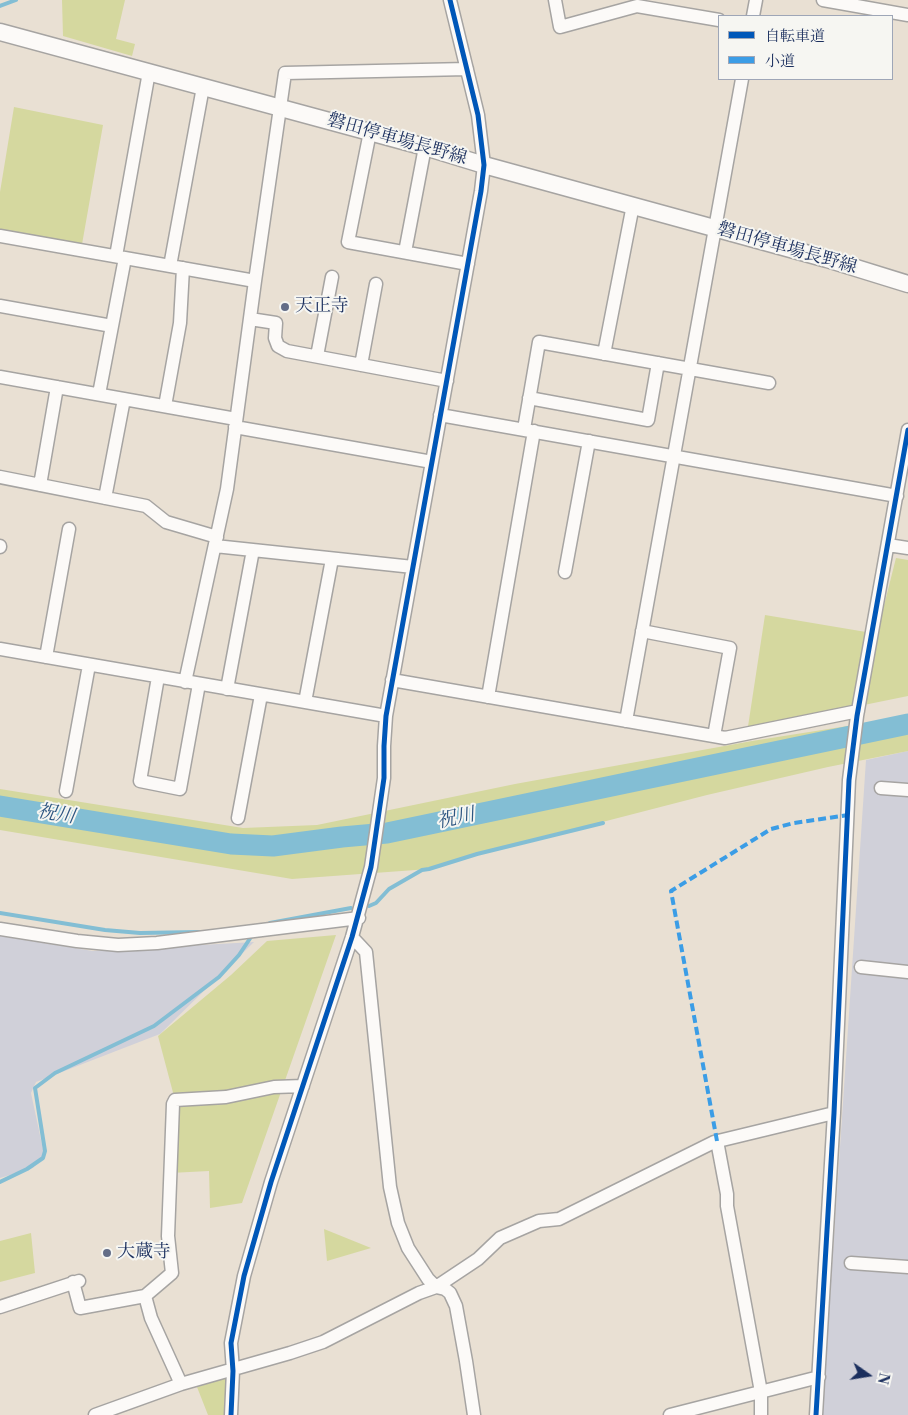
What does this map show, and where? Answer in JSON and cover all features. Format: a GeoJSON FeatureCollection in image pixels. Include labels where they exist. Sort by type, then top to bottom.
{"type":"FeatureCollection","features":[{"type":"Feature","properties":{"kind":"main road","name":"磐田停車場長野線"},"geometry":{"type":"LineString","coordinates":[[0,32],[426,147],[484,165],[827,259],[908,284]]}},
{"type":"Feature","properties":{"kind":"street"},"geometry":{"type":"LineString","coordinates":[[231,1415],[233,1370],[231,1343],[244,1276],[271,1182],[352,937],[372,867],[384,778],[386,716],[481,191],[484,165],[478,115],[450,0]]}},
{"type":"Feature","properties":{"kind":"street"},"geometry":{"type":"LineString","coordinates":[[555,0],[560,27],[637,6],[718,20]]}},
{"type":"Feature","properties":{"kind":"street"},"geometry":{"type":"LineString","coordinates":[[753,15],[756,0]]}},
{"type":"Feature","properties":{"kind":"street"},"geometry":{"type":"LineString","coordinates":[[823,0],[908,15]]}},
{"type":"Feature","properties":{"kind":"street"},"geometry":{"type":"LineString","coordinates":[[186,682],[227,489],[286,73],[467,69]]}},
{"type":"Feature","properties":{"kind":"street"},"geometry":{"type":"LineString","coordinates":[[99,394],[112,326],[120,257],[149,72]]}},
{"type":"Feature","properties":{"kind":"street"},"geometry":{"type":"LineString","coordinates":[[626,720],[742,80]]}},
{"type":"Feature","properties":{"kind":"street"},"geometry":{"type":"LineString","coordinates":[[170,266],[203,87]]}},
{"type":"Feature","properties":{"kind":"street"},"geometry":{"type":"LineString","coordinates":[[370,132],[348,242],[468,264]]}},
{"type":"Feature","properties":{"kind":"street"},"geometry":{"type":"LineString","coordinates":[[406,252],[426,147]]}},
{"type":"Feature","properties":{"kind":"street"},"geometry":{"type":"LineString","coordinates":[[604,354],[633,205]]}},
{"type":"Feature","properties":{"kind":"street"},"geometry":{"type":"LineString","coordinates":[[0,236],[255,281]]}},
{"type":"Feature","properties":{"kind":"street"},"geometry":{"type":"LineString","coordinates":[[165,406],[180,323],[183,268]]}},
{"type":"Feature","properties":{"kind":"street"},"geometry":{"type":"LineString","coordinates":[[317,356],[332,276]]}},
{"type":"Feature","properties":{"kind":"street"},"geometry":{"type":"LineString","coordinates":[[362,365],[376,284]]}},
{"type":"Feature","properties":{"kind":"street"},"geometry":{"type":"LineString","coordinates":[[0,306],[112,326]]}},
{"type":"Feature","properties":{"kind":"street"},"geometry":{"type":"LineString","coordinates":[[250,319],[276,323],[275,338],[278,346],[287,351],[447,380]]}},
{"type":"Feature","properties":{"kind":"street"},"geometry":{"type":"LineString","coordinates":[[488,696],[529,430],[529,398],[539,342],[769,383]]}},
{"type":"Feature","properties":{"kind":"street"},"geometry":{"type":"LineString","coordinates":[[529,398],[648,420],[658,363]]}},
{"type":"Feature","properties":{"kind":"street"},"geometry":{"type":"LineString","coordinates":[[0,376],[165,406],[235,423],[432,462]]}},
{"type":"Feature","properties":{"kind":"street"},"geometry":{"type":"LineString","coordinates":[[40,485],[57,387]]}},
{"type":"Feature","properties":{"kind":"street"},"geometry":{"type":"LineString","coordinates":[[105,498],[124,399]]}},
{"type":"Feature","properties":{"kind":"street"},"geometry":{"type":"LineString","coordinates":[[440,415],[897,496]]}},
{"type":"Feature","properties":{"kind":"street"},"geometry":{"type":"LineString","coordinates":[[816,1415],[834,1113],[851,757],[908,430]]}},
{"type":"Feature","properties":{"kind":"street"},"geometry":{"type":"LineString","coordinates":[[565,572],[589,441]]}},
{"type":"Feature","properties":{"kind":"street"},"geometry":{"type":"LineString","coordinates":[[0,478],[146,506],[166,522],[216,542],[253,550],[412,567]]}},
{"type":"Feature","properties":{"kind":"street"},"geometry":{"type":"LineString","coordinates":[[46,657],[69,529]]}},
{"type":"Feature","properties":{"kind":"street"},"geometry":{"type":"LineString","coordinates":[[888,545],[908,548]]}},
{"type":"Feature","properties":{"kind":"street"},"geometry":{"type":"LineString","coordinates":[[226,689],[253,550]]}},
{"type":"Feature","properties":{"kind":"street"},"geometry":{"type":"LineString","coordinates":[[305,702],[332,559]]}},
{"type":"Feature","properties":{"kind":"street"},"geometry":{"type":"LineString","coordinates":[[642,631],[730,648],[714,736]]}},
{"type":"Feature","properties":{"kind":"street"},"geometry":{"type":"LineString","coordinates":[[0,649],[386,716]]}},
{"type":"Feature","properties":{"kind":"street"},"geometry":{"type":"LineString","coordinates":[[66,791],[89,665]]}},
{"type":"Feature","properties":{"kind":"street"},"geometry":{"type":"LineString","coordinates":[[158,677],[140,781],[180,789],[199,684]]}},
{"type":"Feature","properties":{"kind":"street"},"geometry":{"type":"LineString","coordinates":[[392,680],[725,738],[858,714]]}},
{"type":"Feature","properties":{"kind":"street"},"geometry":{"type":"LineString","coordinates":[[238,818],[261,695]]}},
{"type":"Feature","properties":{"kind":"street"},"geometry":{"type":"LineString","coordinates":[[881,788],[908,790]]}},
{"type":"Feature","properties":{"kind":"street"},"geometry":{"type":"LineString","coordinates":[[0,929],[77,941],[118,945],[167,941],[358,918]]}},
{"type":"Feature","properties":{"kind":"street"},"geometry":{"type":"LineString","coordinates":[[352,937],[366,952],[390,1187],[398,1223],[408,1248],[428,1280],[436,1287],[445,1289],[456,1306],[474,1415]]}},
{"type":"Feature","properties":{"kind":"street"},"geometry":{"type":"LineString","coordinates":[[861,967],[908,972]]}},
{"type":"Feature","properties":{"kind":"street"},"geometry":{"type":"LineString","coordinates":[[0,1307],[76,1281],[80,1308],[144,1296],[172,1273],[168,1236],[173,1104],[175,1100],[226,1097],[274,1086],[303,1086]]}},
{"type":"Feature","properties":{"kind":"street"},"geometry":{"type":"LineString","coordinates":[[96,1415],[181,1384],[290,1354],[323,1342],[436,1287],[478,1259],[500,1238],[539,1221],[558,1218],[717,1141],[834,1113]]}},
{"type":"Feature","properties":{"kind":"street"},"geometry":{"type":"LineString","coordinates":[[717,1141],[761,1392],[761,1415]]}},
{"type":"Feature","properties":{"kind":"street"},"geometry":{"type":"LineString","coordinates":[[851,1263],[908,1267]]}},
{"type":"Feature","properties":{"kind":"street"},"geometry":{"type":"LineString","coordinates":[[144,1296],[151,1318],[181,1384]]}},
{"type":"Feature","properties":{"kind":"street"},"geometry":{"type":"LineString","coordinates":[[670,1415],[819,1377]]}},
{"type":"Feature","properties":{"kind":"shaded area"},"geometry":{"type":"Polygon","coordinates":[[[908,751],[908,1415],[822,1415],[866,760],[908,751]]]}},
{"type":"Feature","properties":{"kind":"shaded area"},"geometry":{"type":"Polygon","coordinates":[[[0,936],[93,951],[254,942],[160,1034],[36,1082],[31,1093],[44,1154],[33,1168],[0,1178],[0,936]]]}},
{"type":"Feature","properties":{"kind":"green space"},"geometry":{"type":"Polygon","coordinates":[[[62,0],[125,0],[116,39],[135,44],[132,56],[63,36],[62,0]]]}},
{"type":"Feature","properties":{"kind":"green space"},"geometry":{"type":"Polygon","coordinates":[[[14,107],[103,125],[81,250],[0,236],[0,192],[14,107]]]}},
{"type":"Feature","properties":{"kind":"green space"},"geometry":{"type":"Polygon","coordinates":[[[896,558],[908,560],[908,696],[747,733],[765,615],[872,633],[862,693],[896,558]]]}},
{"type":"Feature","properties":{"kind":"green space"},"geometry":{"type":"Polygon","coordinates":[[[908,715],[908,751],[707,795],[459,859],[429,869],[292,879],[0,830],[0,789],[243,828],[317,825],[515,784],[908,715]]]}},
{"type":"Feature","properties":{"kind":"green space"},"geometry":{"type":"Polygon","coordinates":[[[336,935],[242,1203],[210,1208],[209,1171],[170,1173],[175,1100],[158,1036],[231,975],[267,941],[336,935]]]}},
{"type":"Feature","properties":{"kind":"green space"},"geometry":{"type":"Polygon","coordinates":[[[324,1229],[371,1248],[327,1261],[324,1229]]]}},
{"type":"Feature","properties":{"kind":"green space"},"geometry":{"type":"Polygon","coordinates":[[[31,1233],[35,1273],[0,1282],[0,1241],[31,1233]]]}},
{"type":"Feature","properties":{"kind":"green space"},"geometry":{"type":"Polygon","coordinates":[[[232,1376],[231,1415],[208,1415],[197,1387],[232,1376]]]}},
{"type":"Feature","properties":{"kind":"waterway"},"geometry":{"type":"LineString","coordinates":[[0,6],[16,0]]}},
{"type":"Feature","properties":{"kind":"waterway","name":"祝川"},"geometry":{"type":"LineString","coordinates":[[0,806],[231,844],[273,846],[387,833],[908,724]]}},
{"type":"Feature","properties":{"kind":"waterway"},"geometry":{"type":"LineString","coordinates":[[369,906],[376,903],[389,889],[422,870],[477,854],[603,823]]}},
{"type":"Feature","properties":{"kind":"waterway"},"geometry":{"type":"LineString","coordinates":[[270,923],[351,908]]}},
{"type":"Feature","properties":{"kind":"waterway"},"geometry":{"type":"LineString","coordinates":[[0,913],[105,930],[140,933],[199,932]]}},
{"type":"Feature","properties":{"kind":"waterway"},"geometry":{"type":"LineString","coordinates":[[0,1182],[27,1169],[43,1158],[45,1151],[35,1088],[55,1073],[154,1026],[219,977],[239,955],[251,937]]}},
{"type":"Feature","properties":{"kind":"marked path"},"geometry":{"type":"LineString","coordinates":[[717,1141],[671,891],[771,829],[794,823],[848,815]]}},
{"type":"Feature","properties":{"kind":"cycle path"},"geometry":{"type":"LineString","coordinates":[[231,1415],[233,1371],[231,1343],[244,1276],[271,1182],[352,937],[371,867],[384,778],[386,716],[481,191],[484,165],[478,115],[450,0]]}},
{"type":"Feature","properties":{"kind":"cycle path"},"geometry":{"type":"LineString","coordinates":[[816,1415],[834,1113],[849,780],[857,716],[908,430]]}},
{"type":"Feature","properties":{"kind":"place","name":"天正寺"},"geometry":{"type":"Point","coordinates":[285,307]}},
{"type":"Feature","properties":{"kind":"place","name":"大蔵寺"},"geometry":{"type":"Point","coordinates":[107,1253]}}]}
